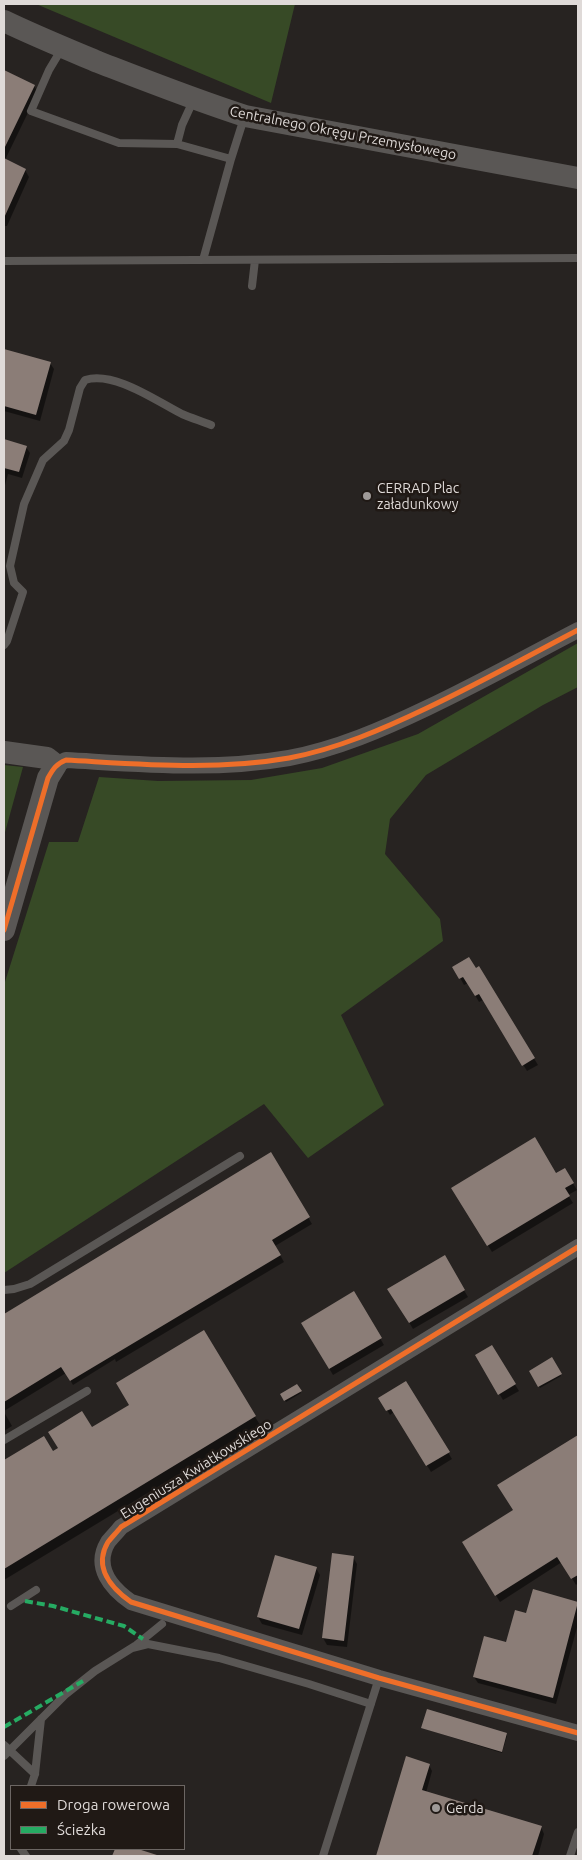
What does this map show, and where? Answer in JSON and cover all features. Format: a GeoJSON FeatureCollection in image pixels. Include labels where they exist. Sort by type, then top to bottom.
{"type":"FeatureCollection","features":[{"type":"Feature","properties":{"kind":"street","name":"Centralnego Okręgu Przemysłowego"},"geometry":{"type":"LineString","coordinates":[[4,21],[194,100],[245,116],[578,178]]}},
{"type":"Feature","properties":{"kind":"street"},"geometry":{"type":"LineString","coordinates":[[4,930],[48,778],[56,765],[66,760],[168,766],[224,765],[270,761],[308,754],[380,730],[467,689],[578,630]]}},
{"type":"Feature","properties":{"kind":"street"},"geometry":{"type":"LineString","coordinates":[[4,752],[47,758],[56,765]]}},
{"type":"Feature","properties":{"kind":"street","name":"Eugeniusza Kwiatkowskiego"},"geometry":{"type":"LineString","coordinates":[[578,1247],[121,1527],[108,1542],[103,1561],[106,1577],[116,1592],[130,1602],[380,1678],[578,1733]]}},
{"type":"Feature","properties":{"kind":"lane"},"geometry":{"type":"LineString","coordinates":[[63,47],[49,70],[31,111],[119,143],[177,144],[231,159]]}},
{"type":"Feature","properties":{"kind":"lane"},"geometry":{"type":"LineString","coordinates":[[177,144],[182,125],[194,100]]}},
{"type":"Feature","properties":{"kind":"lane"},"geometry":{"type":"LineString","coordinates":[[203,260],[245,116]]}},
{"type":"Feature","properties":{"kind":"lane"},"geometry":{"type":"LineString","coordinates":[[4,261],[578,258]]}},
{"type":"Feature","properties":{"kind":"lane"},"geometry":{"type":"LineString","coordinates":[[252,286],[255,260]]}},
{"type":"Feature","properties":{"kind":"lane"},"geometry":{"type":"LineString","coordinates":[[4,645],[23,592],[14,584],[10,566],[24,504],[43,460],[64,442],[80,388],[85,380],[95,377],[135,388],[182,414],[211,425]]}},
{"type":"Feature","properties":{"kind":"lane"},"geometry":{"type":"LineString","coordinates":[[4,1290],[30,1284],[240,1156]]}},
{"type":"Feature","properties":{"kind":"lane"},"geometry":{"type":"LineString","coordinates":[[4,1440],[88,1390]]}},
{"type":"Feature","properties":{"kind":"lane"},"geometry":{"type":"LineString","coordinates":[[4,1611],[36,1590]]}},
{"type":"Feature","properties":{"kind":"lane"},"geometry":{"type":"LineString","coordinates":[[11,1606],[25,1601]]}},
{"type":"Feature","properties":{"kind":"lane"},"geometry":{"type":"LineString","coordinates":[[35,1774],[5,1751],[66,1694],[95,1671],[132,1648],[162,1624]]}},
{"type":"Feature","properties":{"kind":"lane"},"geometry":{"type":"LineString","coordinates":[[132,1648],[148,1644],[219,1658],[371,1704]]}},
{"type":"Feature","properties":{"kind":"lane"},"geometry":{"type":"LineString","coordinates":[[323,1856],[380,1678]]}},
{"type":"Feature","properties":{"kind":"lane"},"geometry":{"type":"LineString","coordinates":[[31,1785],[35,1774],[41,1719]]}},
{"type":"Feature","properties":{"kind":"lane"},"geometry":{"type":"LineString","coordinates":[[570,1856],[578,1832]]}},
{"type":"Feature","properties":{"kind":"green space"},"geometry":{"type":"Polygon","coordinates":[[[36,4],[295,4],[271,103],[36,4]]]}},
{"type":"Feature","properties":{"kind":"green space"},"geometry":{"type":"Polygon","coordinates":[[[578,643],[578,687],[543,705],[426,775],[390,819],[385,854],[440,919],[443,941],[341,1015],[384,1105],[308,1158],[264,1104],[4,1273],[4,985],[49,842],[78,842],[99,777],[158,781],[251,780],[322,768],[418,734],[578,643]]]}},
{"type":"Feature","properties":{"kind":"green space"},"geometry":{"type":"Polygon","coordinates":[[[4,765],[23,767],[4,836],[4,765]]]}},
{"type":"Feature","properties":{"kind":"building"},"geometry":{"type":"Polygon","coordinates":[[[4,70],[35,85],[4,149],[4,70]]]}},
{"type":"Feature","properties":{"kind":"building"},"geometry":{"type":"Polygon","coordinates":[[[4,158],[26,169],[4,218],[4,158]]]}},
{"type":"Feature","properties":{"kind":"building"},"geometry":{"type":"Polygon","coordinates":[[[4,349],[51,362],[36,415],[4,406],[4,349]]]}},
{"type":"Feature","properties":{"kind":"building"},"geometry":{"type":"Polygon","coordinates":[[[4,439],[27,446],[19,472],[4,468],[4,439]]]}},
{"type":"Feature","properties":{"kind":"building"},"geometry":{"type":"Polygon","coordinates":[[[469,957],[476,968],[479,966],[535,1058],[522,1066],[479,994],[475,996],[463,977],[459,979],[452,967],[469,957]]]}},
{"type":"Feature","properties":{"kind":"building"},"geometry":{"type":"Polygon","coordinates":[[[535,1137],[556,1173],[565,1168],[574,1183],[565,1188],[570,1196],[487,1246],[451,1188],[535,1137]]]}},
{"type":"Feature","properties":{"kind":"building"},"geometry":{"type":"Polygon","coordinates":[[[271,1152],[310,1217],[272,1240],[281,1255],[70,1381],[61,1367],[4,1402],[4,1314],[271,1152]]]}},
{"type":"Feature","properties":{"kind":"building"},"geometry":{"type":"Polygon","coordinates":[[[445,1255],[465,1290],[409,1323],[387,1289],[445,1255]]]}},
{"type":"Feature","properties":{"kind":"building"},"geometry":{"type":"Polygon","coordinates":[[[354,1291],[382,1338],[329,1369],[301,1323],[354,1291]]]}},
{"type":"Feature","properties":{"kind":"building"},"geometry":{"type":"Polygon","coordinates":[[[204,1330],[256,1416],[4,1569],[4,1460],[44,1436],[53,1451],[58,1448],[48,1432],[82,1411],[92,1427],[129,1405],[116,1383],[204,1330]]]}},
{"type":"Feature","properties":{"kind":"building"},"geometry":{"type":"Polygon","coordinates":[[[492,1345],[516,1384],[498,1395],[475,1355],[492,1345]]]}},
{"type":"Feature","properties":{"kind":"building"},"geometry":{"type":"Polygon","coordinates":[[[552,1357],[562,1374],[538,1387],[529,1371],[552,1357]]]}},
{"type":"Feature","properties":{"kind":"building"},"geometry":{"type":"Polygon","coordinates":[[[406,1381],[450,1452],[426,1466],[391,1409],[386,1411],[378,1398],[406,1381]]]}},
{"type":"Feature","properties":{"kind":"building"},"geometry":{"type":"Polygon","coordinates":[[[297,1384],[302,1391],[284,1401],[280,1394],[297,1384]]]}},
{"type":"Feature","properties":{"kind":"building"},"geometry":{"type":"Polygon","coordinates":[[[578,1435],[578,1575],[571,1579],[557,1557],[495,1596],[462,1542],[513,1510],[497,1485],[578,1435]]]}},
{"type":"Feature","properties":{"kind":"building"},"geometry":{"type":"Polygon","coordinates":[[[332,1553],[354,1556],[344,1641],[322,1638],[332,1553]]]}},
{"type":"Feature","properties":{"kind":"building"},"geometry":{"type":"Polygon","coordinates":[[[275,1555],[317,1567],[299,1629],[257,1617],[275,1555]]]}},
{"type":"Feature","properties":{"kind":"building"},"geometry":{"type":"Polygon","coordinates":[[[533,1589],[578,1602],[553,1698],[473,1677],[484,1636],[506,1642],[515,1610],[526,1613],[533,1589]]]}},
{"type":"Feature","properties":{"kind":"building"},"geometry":{"type":"Polygon","coordinates":[[[427,1709],[507,1733],[502,1752],[421,1728],[427,1709]]]}},
{"type":"Feature","properties":{"kind":"building","name":"Gerda"},"geometry":{"type":"Polygon","coordinates":[[[406,1756],[430,1764],[422,1790],[542,1826],[532,1856],[376,1856],[406,1756]]]}},
{"type":"Feature","properties":{"kind":"building"},"geometry":{"type":"Polygon","coordinates":[[[115,1850],[141,1850],[160,1856],[112,1856],[115,1850]]]}},
{"type":"Feature","properties":{"kind":"marked path"},"geometry":{"type":"LineString","coordinates":[[25,1601],[53,1606],[124,1626],[143,1639]]}},
{"type":"Feature","properties":{"kind":"marked path"},"geometry":{"type":"LineString","coordinates":[[4,1727],[83,1681]]}},
{"type":"Feature","properties":{"kind":"cycle path"},"geometry":{"type":"LineString","coordinates":[[4,930],[48,778],[60,763],[66,760],[150,765],[233,764],[261,762],[307,754],[359,738],[410,716],[578,630]]}},
{"type":"Feature","properties":{"kind":"cycle path"},"geometry":{"type":"LineString","coordinates":[[578,1247],[121,1527],[108,1542],[102,1560],[106,1576],[117,1590],[131,1602],[379,1678],[578,1733]]}},
{"type":"Feature","properties":{"kind":"place","name":"CERRAD Plac załadunkowy"},"geometry":{"type":"Point","coordinates":[367,496]}},
{"type":"Feature","properties":{"kind":"place","name":"Gerda"},"geometry":{"type":"Point","coordinates":[436,1808]}}]}
